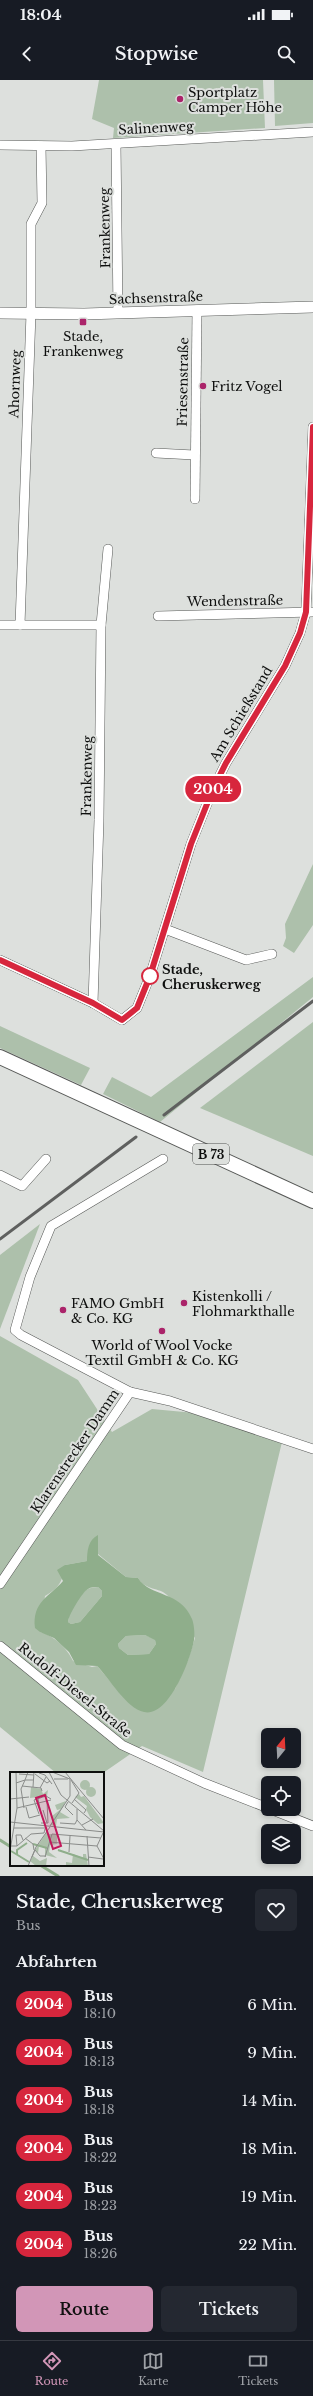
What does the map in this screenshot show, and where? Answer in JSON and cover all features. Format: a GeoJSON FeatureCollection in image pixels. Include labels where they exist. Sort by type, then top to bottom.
{"type":"FeatureCollection","features":[{"type":"Feature","properties":{"kind":"main road","name":"B 73"},"geometry":{"type":"LineString","coordinates":[[0,1058],[313,1201]]}},
{"type":"Feature","properties":{"kind":"street","name":"Salinenweg"},"geometry":{"type":"LineString","coordinates":[[0,144],[41,146],[116,144],[313,132]]}},
{"type":"Feature","properties":{"kind":"street","name":"Frankenweg"},"geometry":{"type":"LineString","coordinates":[[116,144],[118,313]]}},
{"type":"Feature","properties":{"kind":"street","name":"Ahornweg"},"geometry":{"type":"LineString","coordinates":[[20,626],[31,313],[32,224],[42,203],[41,146]]}},
{"type":"Feature","properties":{"kind":"street","name":"Sachsenstraße"},"geometry":{"type":"LineString","coordinates":[[0,313],[118,313],[313,307]]}},
{"type":"Feature","properties":{"kind":"street","name":"Friesenstraße"},"geometry":{"type":"LineString","coordinates":[[195,499],[194,454],[197,310]]}},
{"type":"Feature","properties":{"kind":"street","name":"Am Schießstand"},"geometry":{"type":"LineString","coordinates":[[93,1003],[122,1020],[137,1008],[165,929],[191,844],[213,789],[226,763],[285,666],[309,612],[313,427]]}},
{"type":"Feature","properties":{"kind":"street"},"geometry":{"type":"LineString","coordinates":[[156,453],[194,454]]}},
{"type":"Feature","properties":{"kind":"street","name":"Frankenweg"},"geometry":{"type":"LineString","coordinates":[[93,1003],[99,820],[102,626],[108,549]]}},
{"type":"Feature","properties":{"kind":"street","name":"Wendenstraße"},"geometry":{"type":"LineString","coordinates":[[158,616],[309,612]]}},
{"type":"Feature","properties":{"kind":"street"},"geometry":{"type":"LineString","coordinates":[[0,626],[102,626]]}},
{"type":"Feature","properties":{"kind":"street"},"geometry":{"type":"LineString","coordinates":[[165,929],[246,960],[272,954]]}},
{"type":"Feature","properties":{"kind":"street"},"geometry":{"type":"LineString","coordinates":[[0,960],[93,1003]]}},
{"type":"Feature","properties":{"kind":"street"},"geometry":{"type":"LineString","coordinates":[[0,1175],[22,1186],[46,1159]]}},
{"type":"Feature","properties":{"kind":"street"},"geometry":{"type":"LineString","coordinates":[[130,1392],[21,1335],[15,1330],[30,1277],[51,1226],[163,1159]]}},
{"type":"Feature","properties":{"kind":"street","name":"Klarenstrecker Damm"},"geometry":{"type":"LineString","coordinates":[[0,1584],[130,1392],[170,1401],[313,1449]]}},
{"type":"Feature","properties":{"kind":"street","name":"Rudolf-Diesel-Straße"},"geometry":{"type":"LineString","coordinates":[[0,1646],[122,1745],[204,1783],[261,1806]]}},
{"type":"Feature","properties":{"kind":"street","name":"Rudolf-Diesel-Straße"},"geometry":{"type":"LineString","coordinates":[[287,1816],[313,1826]]}},
{"type":"Feature","properties":{"kind":"shaded area","name":"Sportplatz Camper Höhe"},"geometry":{"type":"Polygon","coordinates":[[[99,80],[263,80],[265,128],[113,138],[114,128],[92,119],[99,80]]]}},
{"type":"Feature","properties":{"kind":"shaded area"},"geometry":{"type":"Polygon","coordinates":[[[274,80],[313,80],[313,123],[275,126],[274,80]]]}},
{"type":"Feature","properties":{"kind":"shaded area"},"geometry":{"type":"Polygon","coordinates":[[[313,864],[313,925],[294,953],[283,946],[286,938],[285,924],[313,864]]]}},
{"type":"Feature","properties":{"kind":"shaded area"},"geometry":{"type":"Polygon","coordinates":[[[313,977],[313,997],[160,1122],[103,1094],[112,1077],[151,1097],[313,977]]]}},
{"type":"Feature","properties":{"kind":"shaded area"},"geometry":{"type":"Polygon","coordinates":[[[313,1022],[313,1156],[200,1108],[313,1022]]]}},
{"type":"Feature","properties":{"kind":"shaded area"},"geometry":{"type":"Polygon","coordinates":[[[0,1026],[90,1068],[81,1085],[0,1048],[0,1026]]]}},
{"type":"Feature","properties":{"kind":"shaded area"},"geometry":{"type":"Polygon","coordinates":[[[40,1224],[0,1329],[0,1255],[40,1224]]]}},
{"type":"Feature","properties":{"kind":"shaded area"},"geometry":{"type":"Polygon","coordinates":[[[0,1336],[78,1380],[112,1432],[152,1409],[195,1413],[282,1442],[203,1772],[142,1746],[104,1772],[55,1772],[0,1727],[0,1336]],[[98,1554],[87,1561],[65,1565],[60,1584],[45,1596],[40,1632],[45,1633],[59,1643],[71,1656],[73,1661],[92,1667],[97,1666],[124,1697],[175,1689],[188,1660],[195,1638],[171,1599],[164,1593],[145,1585],[138,1578],[126,1577],[98,1554]]]}},
{"type":"Feature","properties":{"kind":"shaded area"},"geometry":{"type":"Polygon","coordinates":[[[98,1535],[98,1555],[126,1577],[138,1578],[150,1589],[180,1603],[187,1610],[192,1619],[194,1640],[183,1672],[170,1697],[162,1706],[153,1711],[144,1712],[131,1705],[97,1666],[76,1665],[69,1652],[54,1638],[40,1632],[35,1628],[36,1612],[39,1606],[63,1581],[57,1570],[65,1565],[87,1561],[87,1553],[90,1543],[98,1535]],[[98,1587],[89,1588],[83,1594],[73,1609],[68,1622],[71,1624],[80,1622],[102,1596],[102,1591],[98,1587]],[[145,1635],[126,1636],[118,1644],[119,1648],[128,1655],[149,1654],[156,1644],[155,1640],[145,1635]]]}},
{"type":"Feature","properties":{"kind":"shaded area"},"geometry":{"type":"Polygon","coordinates":[[[93,1587],[98,1587],[102,1591],[102,1596],[80,1622],[71,1624],[68,1622],[68,1618],[77,1600],[83,1593],[93,1587]]]}},
{"type":"Feature","properties":{"kind":"shaded area"},"geometry":{"type":"Polygon","coordinates":[[[145,1635],[155,1639],[156,1644],[149,1654],[128,1655],[119,1648],[118,1644],[126,1636],[145,1635]]]}},
{"type":"Feature","properties":{"kind":"waterway"},"geometry":{"type":"LineString","coordinates":[[0,1840],[10,1846]]}},
{"type":"Feature","properties":{"kind":"waterway"},"geometry":{"type":"LineString","coordinates":[[42,1866],[58,1876]]}},
{"type":"Feature","properties":{"kind":"railway"},"geometry":{"type":"LineString","coordinates":[[164,1115],[313,1001]]}},
{"type":"Feature","properties":{"kind":"railway"},"geometry":{"type":"LineString","coordinates":[[0,1239],[136,1137]]}},
{"type":"Feature","properties":{"kind":"bus line","name":"2004"},"geometry":{"type":"LineString","coordinates":[[0,960],[93,1003],[122,1020],[137,1008],[150,976],[191,844],[213,789],[226,763],[285,666],[300,633],[306,612],[313,427]]}},
{"type":"Feature","properties":{"kind":"place","name":"Sportplatz Camper Höhe"},"geometry":{"type":"Point","coordinates":[180,99]}},
{"type":"Feature","properties":{"kind":"place","name":"Stade, Frankenweg"},"geometry":{"type":"Point","coordinates":[83,322]}},
{"type":"Feature","properties":{"kind":"place","name":"Fritz Vogel"},"geometry":{"type":"Point","coordinates":[203,386]}},
{"type":"Feature","properties":{"kind":"place","name":"Stade, Cheruskerweg"},"geometry":{"type":"Point","coordinates":[150,976]}},
{"type":"Feature","properties":{"kind":"place","name":"Kistenkolli / Flohmarkthalle"},"geometry":{"type":"Point","coordinates":[184,1303]}},
{"type":"Feature","properties":{"kind":"place","name":"FAMO GmbH & Co. KG"},"geometry":{"type":"Point","coordinates":[63,1310]}},
{"type":"Feature","properties":{"kind":"place","name":"World of Wool Vocke Textil GmbH & Co. KG"},"geometry":{"type":"Point","coordinates":[162,1331]}}]}
